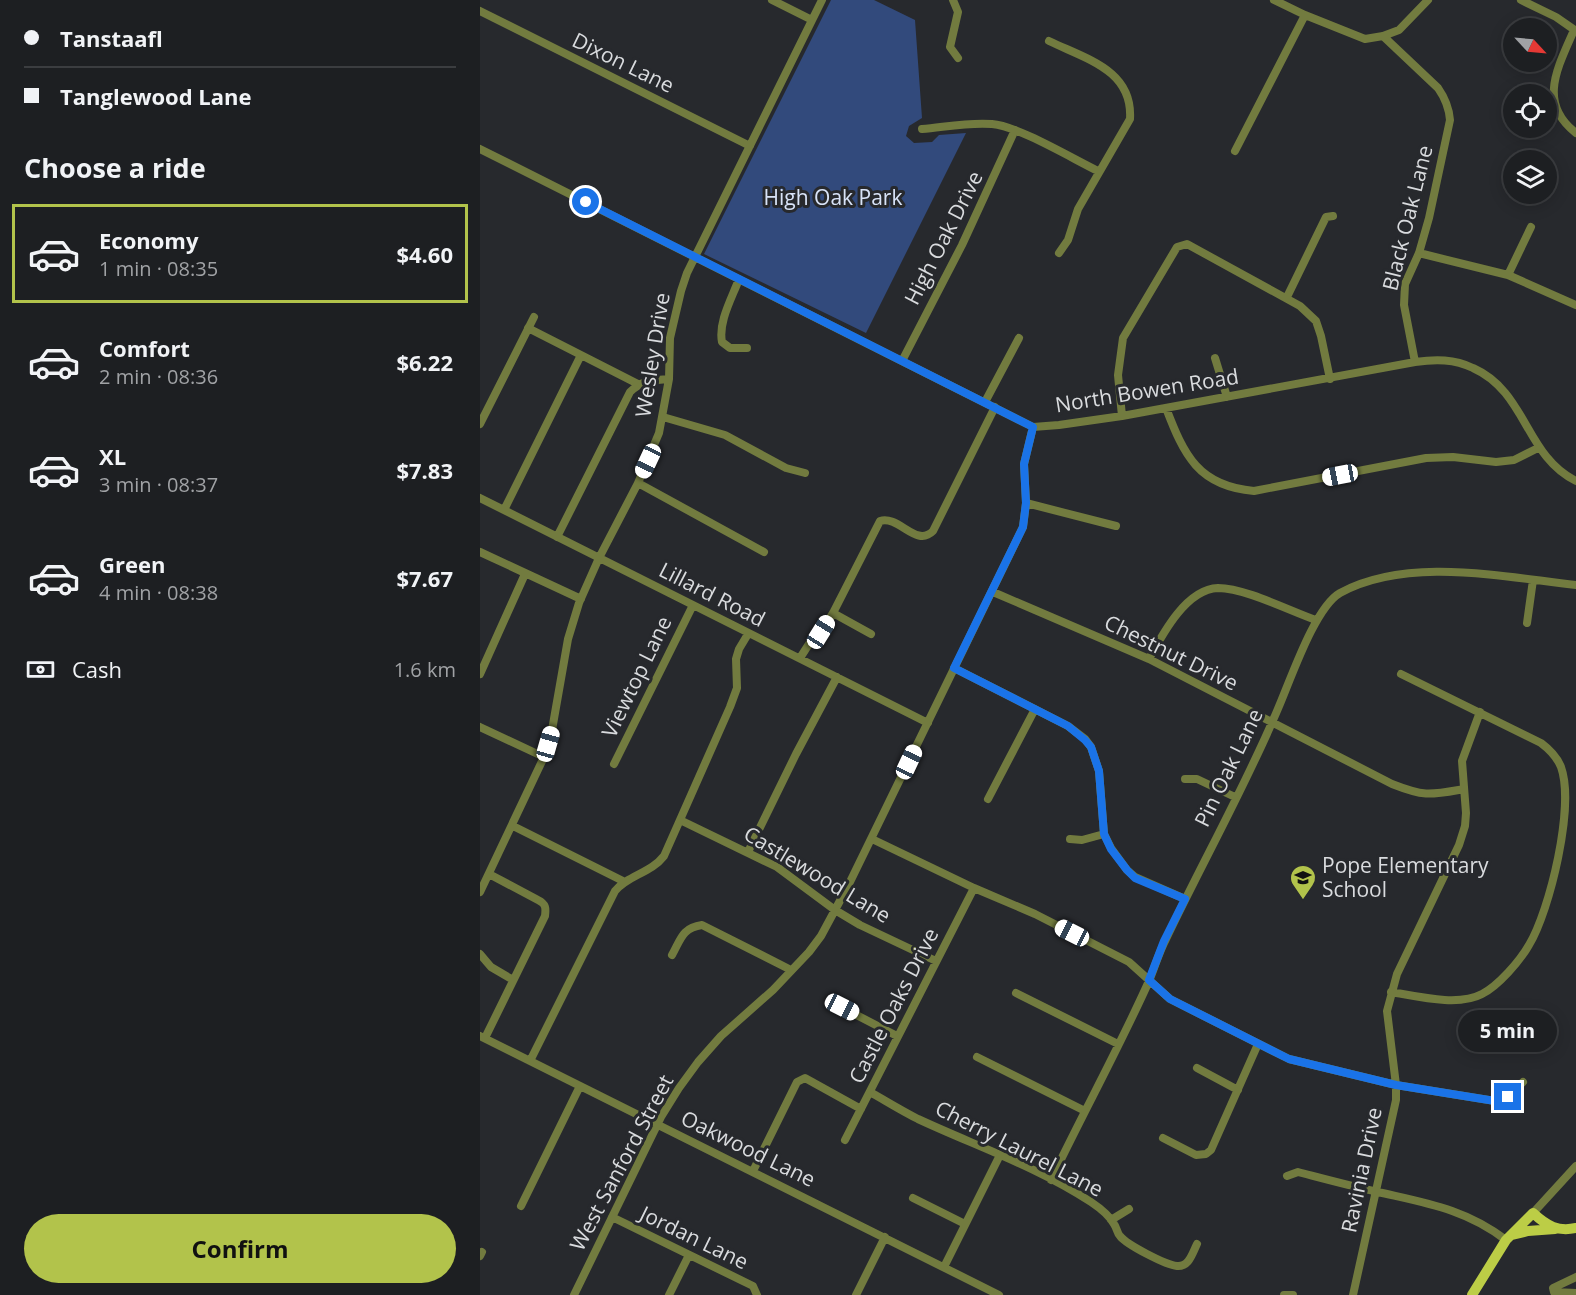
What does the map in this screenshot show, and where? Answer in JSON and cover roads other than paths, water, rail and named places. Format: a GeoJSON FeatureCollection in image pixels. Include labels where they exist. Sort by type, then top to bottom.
{"type":"FeatureCollection","features":[{"type":"Feature","properties":{"kind":"main road"},"geometry":{"type":"LineString","coordinates":[[1472,1295],[1509,1238],[1533,1213],[1556,1229]]}},
{"type":"Feature","properties":{"kind":"main road"},"geometry":{"type":"LineString","coordinates":[[1509,1238],[1528,1231],[1576,1228]]}},
{"type":"Feature","properties":{"kind":"street"},"geometry":{"type":"LineString","coordinates":[[772,0],[812,20]]}},
{"type":"Feature","properties":{"kind":"street","name":"Wesley Drive"},"geometry":{"type":"LineString","coordinates":[[480,892],[544,757],[552,730],[568,639],[581,599],[599,558],[638,483],[659,433],[669,379],[670,338],[681,291],[695,257],[822,0]]}},
{"type":"Feature","properties":{"kind":"street"},"geometry":{"type":"LineString","coordinates":[[953,0],[958,12],[950,47],[958,58]]}},
{"type":"Feature","properties":{"kind":"street"},"geometry":{"type":"LineString","coordinates":[[1274,0],[1365,39],[1399,30],[1428,0]]}},
{"type":"Feature","properties":{"kind":"street"},"geometry":{"type":"LineString","coordinates":[[1521,0],[1556,18],[1575,31],[1554,82],[1553,95],[1555,109],[1563,121],[1576,133]]}},
{"type":"Feature","properties":{"kind":"street","name":"Dixon Lane"},"geometry":{"type":"LineString","coordinates":[[480,11],[750,146]]}},
{"type":"Feature","properties":{"kind":"street"},"geometry":{"type":"LineString","coordinates":[[1235,151],[1305,15]]}},
{"type":"Feature","properties":{"kind":"street","name":"Black Oak Lane"},"geometry":{"type":"LineString","coordinates":[[1383,36],[1438,88],[1449,110],[1450,120],[1429,218],[1419,253],[1406,284],[1404,305],[1415,362]]}},
{"type":"Feature","properties":{"kind":"street"},"geometry":{"type":"LineString","coordinates":[[1049,41],[1112,72],[1128,94],[1131,107],[1130,119],[1098,171],[1078,210],[1068,240],[1059,253]]}},
{"type":"Feature","properties":{"kind":"street"},"geometry":{"type":"LineString","coordinates":[[922,129],[990,124],[1016,130],[1098,171]]}},
{"type":"Feature","properties":{"kind":"street","name":"High Oak Drive"},"geometry":{"type":"LineString","coordinates":[[902,361],[962,245],[1016,130]]}},
{"type":"Feature","properties":{"kind":"street","name":"North Bowen Road"},"geometry":{"type":"LineString","coordinates":[[480,149],[1033,427],[1122,416],[1432,359],[1447,360],[1464,363],[1496,381],[1518,409],[1538,448],[1563,474],[1576,481]]}},
{"type":"Feature","properties":{"kind":"street"},"geometry":{"type":"LineString","coordinates":[[1287,297],[1326,217],[1333,216]]}},
{"type":"Feature","properties":{"kind":"street"},"geometry":{"type":"LineString","coordinates":[[1508,275],[1532,227]]}},
{"type":"Feature","properties":{"kind":"street"},"geometry":{"type":"LineString","coordinates":[[1122,416],[1118,375],[1123,338],[1177,247],[1187,244],[1300,306],[1316,321],[1330,378]]}},
{"type":"Feature","properties":{"kind":"street"},"geometry":{"type":"LineString","coordinates":[[1419,253],[1508,275],[1576,305]]}},
{"type":"Feature","properties":{"kind":"street"},"geometry":{"type":"LineString","coordinates":[[740,279],[726,313],[721,337],[726,346],[747,348]]}},
{"type":"Feature","properties":{"kind":"street"},"geometry":{"type":"LineString","coordinates":[[480,424],[534,317]]}},
{"type":"Feature","properties":{"kind":"street"},"geometry":{"type":"LineString","coordinates":[[528,328],[638,384]]}},
{"type":"Feature","properties":{"kind":"street"},"geometry":{"type":"LineString","coordinates":[[986,402],[1019,338]]}},
{"type":"Feature","properties":{"kind":"street"},"geometry":{"type":"LineString","coordinates":[[504,510],[581,355]]}},
{"type":"Feature","properties":{"kind":"street"},"geometry":{"type":"LineString","coordinates":[[1215,358],[1227,397]]}},
{"type":"Feature","properties":{"kind":"street"},"geometry":{"type":"LineString","coordinates":[[557,537],[630,392],[638,384],[650,380],[669,379]]}},
{"type":"Feature","properties":{"kind":"street"},"geometry":{"type":"LineString","coordinates":[[800,658],[833,613],[880,521],[890,520],[919,536],[929,535],[933,531],[995,407]]}},
{"type":"Feature","properties":{"kind":"street"},"geometry":{"type":"LineString","coordinates":[[1166,408],[1180,443],[1190,459],[1202,472],[1219,483],[1238,490],[1254,491],[1426,458],[1496,462],[1514,460],[1538,448]]}},
{"type":"Feature","properties":{"kind":"street"},"geometry":{"type":"LineString","coordinates":[[663,417],[725,435],[786,468],[805,473]]}},
{"type":"Feature","properties":{"kind":"street","name":"West Sanford Street"},"geometry":{"type":"LineString","coordinates":[[574,1295],[658,1125],[679,1088],[721,1036],[773,990],[809,952],[835,910],[1023,527],[1026,503],[1024,464],[1033,427]]}},
{"type":"Feature","properties":{"kind":"street"},"geometry":{"type":"LineString","coordinates":[[638,483],[764,552]]}},
{"type":"Feature","properties":{"kind":"street","name":"Lillard Road"},"geometry":{"type":"LineString","coordinates":[[480,498],[927,723]]}},
{"type":"Feature","properties":{"kind":"street"},"geometry":{"type":"LineString","coordinates":[[1026,503],[1116,525]]}},
{"type":"Feature","properties":{"kind":"street"},"geometry":{"type":"LineString","coordinates":[[480,552],[581,599]]}},
{"type":"Feature","properties":{"kind":"street","name":"Pin Oak Lane"},"geometry":{"type":"LineString","coordinates":[[1051,1180],[1149,980],[1164,941],[1272,723],[1316,621],[1327,604],[1338,594],[1379,578],[1419,572],[1452,572],[1576,585]]}},
{"type":"Feature","properties":{"kind":"street"},"geometry":{"type":"LineString","coordinates":[[480,674],[525,574]]}},
{"type":"Feature","properties":{"kind":"street"},"geometry":{"type":"LineString","coordinates":[[1527,623],[1533,580]]}},
{"type":"Feature","properties":{"kind":"street"},"geometry":{"type":"LineString","coordinates":[[1149,659],[1174,617],[1200,594],[1217,588],[1250,595],[1316,621]]}},
{"type":"Feature","properties":{"kind":"street","name":"Chestnut Drive"},"geometry":{"type":"LineString","coordinates":[[993,592],[1149,659],[1392,784],[1429,795],[1464,789]]}},
{"type":"Feature","properties":{"kind":"street","name":"Viewtop Lane"},"geometry":{"type":"LineString","coordinates":[[614,764],[693,605]]}},
{"type":"Feature","properties":{"kind":"street"},"geometry":{"type":"LineString","coordinates":[[833,613],[871,634]]}},
{"type":"Feature","properties":{"kind":"street"},"geometry":{"type":"LineString","coordinates":[[530,1061],[615,891],[623,881],[635,878],[658,864],[664,856],[737,688],[736,659],[748,634]]}},
{"type":"Feature","properties":{"kind":"street"},"geometry":{"type":"LineString","coordinates":[[954,668],[1068,726],[1091,747],[1099,771],[1104,834],[1127,870],[1135,878],[1185,899]]}},
{"type":"Feature","properties":{"kind":"street"},"geometry":{"type":"LineString","coordinates":[[1391,992],[1438,999],[1463,999],[1483,994],[1521,957],[1544,913],[1560,856],[1565,788],[1560,766],[1549,749],[1541,743],[1401,674]]}},
{"type":"Feature","properties":{"kind":"street"},"geometry":{"type":"LineString","coordinates":[[748,852],[837,677]]}},
{"type":"Feature","properties":{"kind":"street"},"geometry":{"type":"LineString","coordinates":[[988,799],[1035,709]]}},
{"type":"Feature","properties":{"kind":"street","name":"Ravinia Drive"},"geometry":{"type":"LineString","coordinates":[[1353,1295],[1396,1100],[1387,1011],[1391,992],[1397,974],[1459,845],[1465,826],[1462,760],[1480,712]]}},
{"type":"Feature","properties":{"kind":"street"},"geometry":{"type":"LineString","coordinates":[[480,727],[544,757]]}},
{"type":"Feature","properties":{"kind":"street"},"geometry":{"type":"LineString","coordinates":[[1185,779],[1197,779],[1236,797]]}},
{"type":"Feature","properties":{"kind":"street","name":"Castlewood Lane"},"geometry":{"type":"LineString","coordinates":[[680,820],[777,867],[835,910],[860,925],[936,961]]}},
{"type":"Feature","properties":{"kind":"street"},"geometry":{"type":"LineString","coordinates":[[513,826],[623,881]]}},
{"type":"Feature","properties":{"kind":"street"},"geometry":{"type":"LineString","coordinates":[[1070,839],[1082,840],[1104,834]]}},
{"type":"Feature","properties":{"kind":"street"},"geometry":{"type":"LineString","coordinates":[[872,838],[974,888],[1035,914],[1129,962],[1170,999],[1289,1059],[1396,1085],[1495,1101],[1508,1097],[1523,1082]]}},
{"type":"Feature","properties":{"kind":"street"},"geometry":{"type":"LineString","coordinates":[[482,1037],[513,980],[546,909],[544,903],[489,874]]}},
{"type":"Feature","properties":{"kind":"street","name":"Castle Oaks Drive"},"geometry":{"type":"LineString","coordinates":[[845,1140],[974,888]]}},
{"type":"Feature","properties":{"kind":"street"},"geometry":{"type":"LineString","coordinates":[[672,956],[685,931],[702,925],[791,970]]}},
{"type":"Feature","properties":{"kind":"street"},"geometry":{"type":"LineString","coordinates":[[480,954],[491,967],[513,980]]}},
{"type":"Feature","properties":{"kind":"street"},"geometry":{"type":"LineString","coordinates":[[1016,993],[1118,1044]]}},
{"type":"Feature","properties":{"kind":"street"},"geometry":{"type":"LineString","coordinates":[[842,1007],[897,1036]]}},
{"type":"Feature","properties":{"kind":"street","name":"Oakwood Lane"},"geometry":{"type":"LineString","coordinates":[[482,1037],[999,1295]]}},
{"type":"Feature","properties":{"kind":"street"},"geometry":{"type":"LineString","coordinates":[[1163,1138],[1196,1155],[1206,1154],[1211,1150],[1258,1044]]}},
{"type":"Feature","properties":{"kind":"street"},"geometry":{"type":"LineString","coordinates":[[977,1057],[1085,1111]]}},
{"type":"Feature","properties":{"kind":"street"},"geometry":{"type":"LineString","coordinates":[[1197,1068],[1238,1090]]}},
{"type":"Feature","properties":{"kind":"street"},"geometry":{"type":"LineString","coordinates":[[753,1171],[796,1082],[805,1078],[861,1109]]}},
{"type":"Feature","properties":{"kind":"street"},"geometry":{"type":"LineString","coordinates":[[521,1206],[580,1086]]}},
{"type":"Feature","properties":{"kind":"street","name":"Cherry Laurel Lane"},"geometry":{"type":"LineString","coordinates":[[870,1092],[916,1118],[999,1155],[1093,1203],[1106,1213],[1119,1235],[1127,1242],[1176,1266],[1184,1265],[1189,1261],[1197,1244]]}},
{"type":"Feature","properties":{"kind":"street"},"geometry":{"type":"LineString","coordinates":[[944,1267],[999,1155]]}},
{"type":"Feature","properties":{"kind":"street"},"geometry":{"type":"LineString","coordinates":[[1533,1213],[1576,1166]]}},
{"type":"Feature","properties":{"kind":"street"},"geometry":{"type":"LineString","coordinates":[[1287,1176],[1298,1172],[1437,1204],[1467,1216],[1509,1238]]}},
{"type":"Feature","properties":{"kind":"street"},"geometry":{"type":"LineString","coordinates":[[912,1198],[965,1224]]}},
{"type":"Feature","properties":{"kind":"street"},"geometry":{"type":"LineString","coordinates":[[1112,1220],[1129,1209]]}},
{"type":"Feature","properties":{"kind":"street","name":"Jordan Lane"},"geometry":{"type":"LineString","coordinates":[[612,1217],[753,1286],[758,1294]]}},
{"type":"Feature","properties":{"kind":"street"},"geometry":{"type":"LineString","coordinates":[[856,1295],[885,1237]]}},
{"type":"Feature","properties":{"kind":"street"},"geometry":{"type":"LineString","coordinates":[[669,1295],[689,1255]]}},
{"type":"Feature","properties":{"kind":"street"},"geometry":{"type":"LineString","coordinates":[[1576,1277],[1553,1288],[1554,1292],[1576,1293]]}},
{"type":"Feature","properties":{"kind":"street"},"geometry":{"type":"LineString","coordinates":[[1284,1295],[1293,1295]]}},
{"type":"Feature","properties":{"kind":"place","name":"Pope Elementary School"},"geometry":{"type":"Point","coordinates":[1303,901]}},
{"type":"Feature","properties":{"kind":"park label","name":"High Oak Park"},"geometry":{"type":"Point","coordinates":[833,198]}}]}
